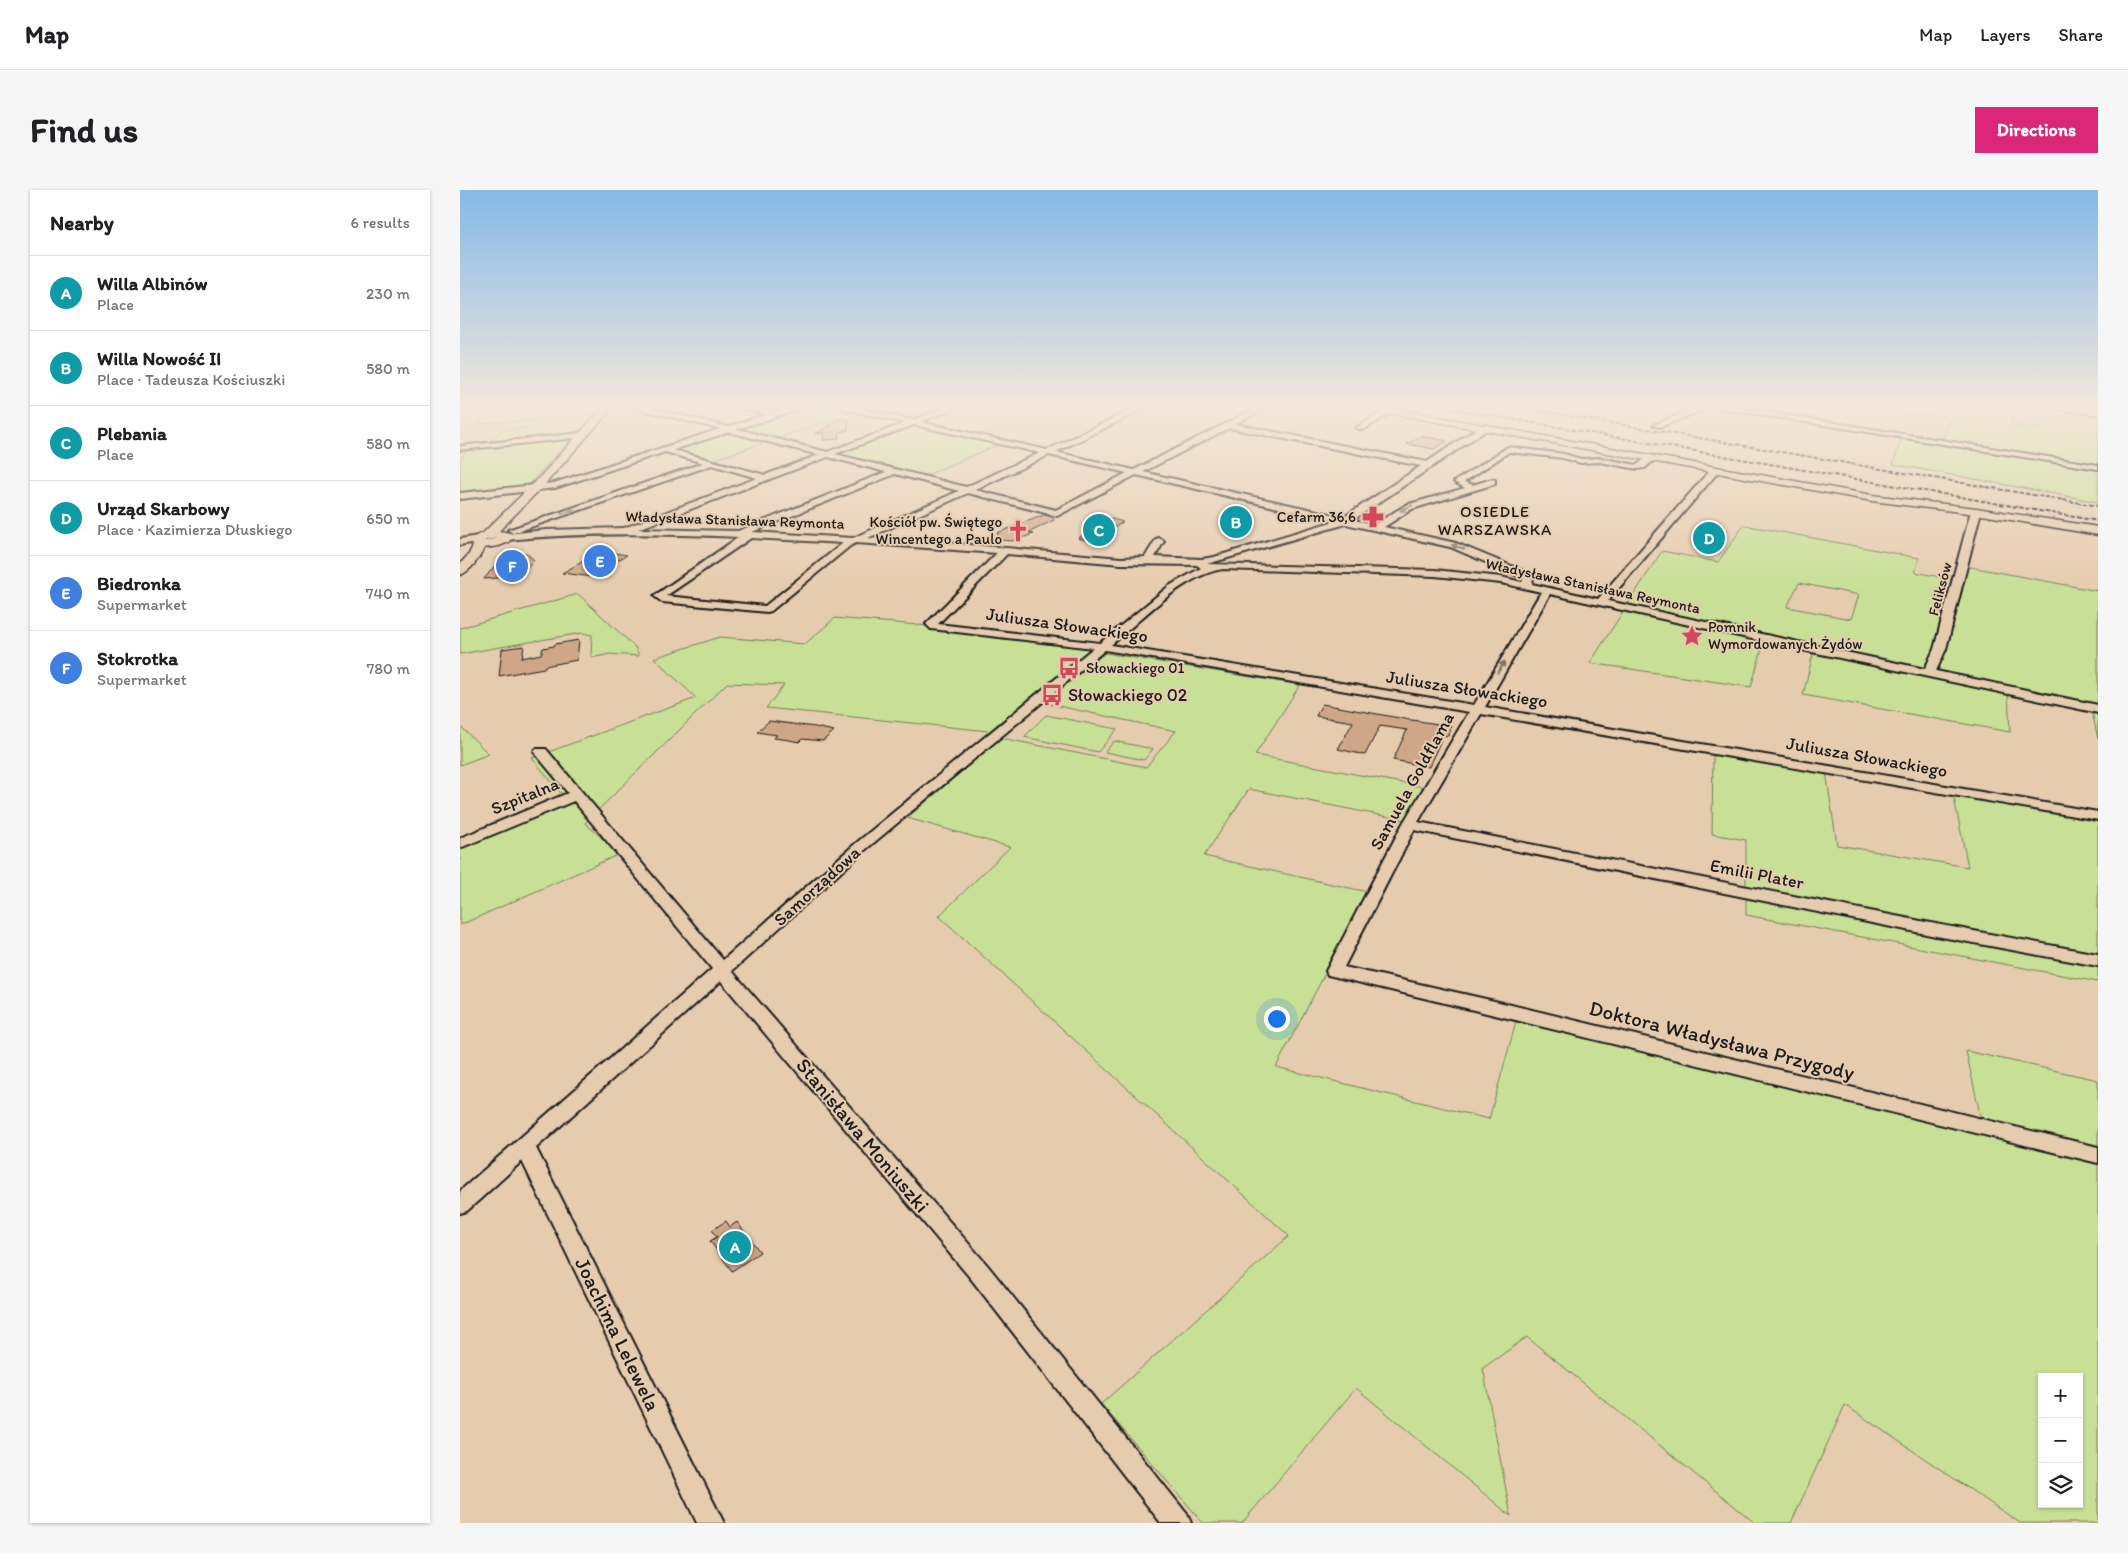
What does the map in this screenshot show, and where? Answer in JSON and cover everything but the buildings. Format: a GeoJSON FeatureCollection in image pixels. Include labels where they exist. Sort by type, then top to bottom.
{"type":"FeatureCollection","features":[{"type":"Feature","properties":{"kind":"main road"},"geometry":{"type":"LineString","coordinates":[[460,571],[553,467]]}},
{"type":"Feature","properties":{"kind":"main road"},"geometry":{"type":"LineString","coordinates":[[1700,467],[1872,498],[1976,511],[2098,531]]}},
{"type":"Feature","properties":{"kind":"street"},"geometry":{"type":"LineString","coordinates":[[460,496],[555,485],[611,467]]}},
{"type":"Feature","properties":{"kind":"street"},"geometry":{"type":"LineString","coordinates":[[489,539],[698,467]]}},
{"type":"Feature","properties":{"kind":"street"},"geometry":{"type":"LineString","coordinates":[[731,467],[764,477]]}},
{"type":"Feature","properties":{"kind":"street"},"geometry":{"type":"LineString","coordinates":[[623,531],[790,467]]}},
{"type":"Feature","properties":{"kind":"street"},"geometry":{"type":"LineString","coordinates":[[873,467],[1057,513],[1146,467]]}},
{"type":"Feature","properties":{"kind":"street"},"geometry":{"type":"LineString","coordinates":[[893,472],[743,534],[659,596],[662,599],[767,609],[847,544],[1017,467]]}},
{"type":"Feature","properties":{"kind":"street"},"geometry":{"type":"LineString","coordinates":[[1110,467],[1467,550],[1522,574],[1528,578],[1527,585]]}},
{"type":"Feature","properties":{"kind":"street"},"geometry":{"type":"LineString","coordinates":[[1204,565],[1221,562],[1240,553],[1345,521],[1426,467]]}},
{"type":"Feature","properties":{"kind":"street"},"geometry":{"type":"LineString","coordinates":[[1473,488],[1458,482],[1480,467]]}},
{"type":"Feature","properties":{"kind":"street"},"geometry":{"type":"LineString","coordinates":[[1602,602],[1715,470]]}},
{"type":"Feature","properties":{"kind":"street"},"geometry":{"type":"LineString","coordinates":[[1377,528],[1409,506],[1492,482]]}},
{"type":"Feature","properties":{"kind":"street","name":"Feliksów"},"geometry":{"type":"LineString","coordinates":[[1929,674],[1940,649],[1976,511]]}},
{"type":"Feature","properties":{"kind":"street","name":"Władysława Stanisława Reymonta"},"geometry":{"type":"LineString","coordinates":[[460,543],[539,534],[623,531],[743,534],[859,540],[1005,550],[1121,561],[1204,565]]}},
{"type":"Feature","properties":{"kind":"street"},"geometry":{"type":"LineString","coordinates":[[1148,561],[1158,541]]}},
{"type":"Feature","properties":{"kind":"street","name":"Juliusza Słowackiego"},"geometry":{"type":"LineString","coordinates":[[1005,550],[932,624],[936,627],[1101,646],[1155,657],[1476,709],[2098,816]]}},
{"type":"Feature","properties":{"kind":"street","name":"Władysława Stanisława Reymonta"},"geometry":{"type":"LineString","coordinates":[[1221,562],[1242,568],[1435,573],[1527,585],[1779,642],[2098,708]]}},
{"type":"Feature","properties":{"kind":"street","name":"Samorządowa"},"geometry":{"type":"LineString","coordinates":[[460,1204],[860,847],[1101,646],[1204,565]]}},
{"type":"Feature","properties":{"kind":"street","name":"Samuela Goldflama"},"geometry":{"type":"LineString","coordinates":[[1334,971],[1409,825],[1548,589]]}},
{"type":"Feature","properties":{"kind":"street","name":"Stanisława Moniuszki"},"geometry":{"type":"LineString","coordinates":[[541,752],[722,970],[980,1273],[1178,1523]]}},
{"type":"Feature","properties":{"kind":"street","name":"Szpitalna"},"geometry":{"type":"LineString","coordinates":[[460,843],[576,795]]}},
{"type":"Feature","properties":{"kind":"street","name":"Emilii Plater"},"geometry":{"type":"LineString","coordinates":[[1409,825],[1936,930],[2098,960]]}},
{"type":"Feature","properties":{"kind":"street","name":"Doktora Władysława Przygody"},"geometry":{"type":"LineString","coordinates":[[1334,971],[1499,1009],[2098,1155]]}},
{"type":"Feature","properties":{"kind":"street","name":"Joachima Lelewela"},"geometry":{"type":"LineString","coordinates":[[525,1146],[711,1523]]}},
{"type":"Feature","properties":{"kind":"green space"},"geometry":{"type":"Polygon","coordinates":[[[460,467],[545,467],[529,484],[499,493],[460,498],[460,467]]]}},
{"type":"Feature","properties":{"kind":"green space"},"geometry":{"type":"Polygon","coordinates":[[[890,467],[945,467],[924,476],[890,467]]]}},
{"type":"Feature","properties":{"kind":"green space"},"geometry":{"type":"Polygon","coordinates":[[[1910,467],[2081,467],[2098,470],[2098,502],[1910,467]]]}},
{"type":"Feature","properties":{"kind":"green space"},"geometry":{"type":"Polygon","coordinates":[[[1744,525],[1919,558],[1915,572],[1955,580],[1960,565],[2098,591],[2098,739],[2091,707],[2008,693],[2010,732],[1803,695],[1813,654],[1764,642],[1751,687],[1590,663],[1662,551],[1718,562],[1744,525]],[[1799,583],[1787,607],[1851,619],[1859,595],[1799,583]]]}},
{"type":"Feature","properties":{"kind":"green space"},"geometry":{"type":"Polygon","coordinates":[[[578,594],[635,647],[639,656],[610,654],[596,657],[591,656],[592,635],[582,633],[460,654],[460,628],[578,594]]]}},
{"type":"Feature","properties":{"kind":"green space"},"geometry":{"type":"Polygon","coordinates":[[[835,618],[918,625],[1091,648],[989,731],[766,708],[784,685],[727,683],[585,823],[620,854],[460,925],[460,839],[564,797],[532,758],[696,698],[654,658],[720,637],[805,644],[835,618]]]}},
{"type":"Feature","properties":{"kind":"green space"},"geometry":{"type":"Polygon","coordinates":[[[1105,653],[1300,685],[1255,755],[1423,787],[1404,820],[1249,789],[1204,856],[1368,892],[1276,1067],[1489,1119],[1516,1022],[1984,1132],[1966,1051],[2098,1080],[2098,1523],[2020,1523],[1845,1405],[1791,1523],[1755,1523],[1527,1337],[1483,1368],[1511,1516],[1356,1388],[1242,1523],[1203,1523],[1101,1404],[1289,1236],[939,916],[1010,847],[907,818],[1001,738],[1146,767],[1176,731],[1044,703],[1105,653]]]}},
{"type":"Feature","properties":{"kind":"green space"},"geometry":{"type":"Polygon","coordinates":[[[1046,715],[1117,729],[1098,752],[1024,737],[1046,715]]]}},
{"type":"Feature","properties":{"kind":"green space"},"geometry":{"type":"Polygon","coordinates":[[[460,726],[489,754],[460,765],[460,726]]]}},
{"type":"Feature","properties":{"kind":"green space"},"geometry":{"type":"Polygon","coordinates":[[[1114,741],[1153,749],[1144,760],[1105,752],[1114,741]]]}},
{"type":"Feature","properties":{"kind":"green space"},"geometry":{"type":"Polygon","coordinates":[[[1713,753],[1826,772],[1837,845],[1968,867],[1953,793],[2098,818],[2098,982],[1746,915],[1746,840],[1712,834],[1713,753]]]}},
{"type":"Feature","properties":{"kind":"railway"},"geometry":{"type":"LineString","coordinates":[[1788,467],[2098,521]]}},
{"type":"Feature","properties":{"kind":"railway"},"geometry":{"type":"LineString","coordinates":[[1871,467],[2098,506]]}},
{"type":"Feature","properties":{"kind":"place","name":"Cefarm 36,6"},"geometry":{"type":"Point","coordinates":[1373,517]}},
{"type":"Feature","properties":{"kind":"place","name":"Willa Nowość II"},"geometry":{"type":"Point","coordinates":[1236,522]}},
{"type":"Feature","properties":{"kind":"place","name":"Plebania"},"geometry":{"type":"Point","coordinates":[1099,530]}},
{"type":"Feature","properties":{"kind":"place","name":"Kościół pw. Świętego Wincentego a Paulo"},"geometry":{"type":"Point","coordinates":[1018,531]}},
{"type":"Feature","properties":{"kind":"place","name":"Urząd Skarbowy"},"geometry":{"type":"Point","coordinates":[1709,538]}},
{"type":"Feature","properties":{"kind":"place","name":"Biedronka"},"geometry":{"type":"Point","coordinates":[600,561]}},
{"type":"Feature","properties":{"kind":"place","name":"Stokrotka"},"geometry":{"type":"Point","coordinates":[512,566]}},
{"type":"Feature","properties":{"kind":"place","name":"Pomnik Wymordowanych Żydów"},"geometry":{"type":"Point","coordinates":[1692,636]}},
{"type":"Feature","properties":{"kind":"place","name":"Słowackiego 01"},"geometry":{"type":"Point","coordinates":[1069,668]}},
{"type":"Feature","properties":{"kind":"place","name":"Słowackiego 02"},"geometry":{"type":"Point","coordinates":[1052,695]}},
{"type":"Feature","properties":{"kind":"place","name":"Willa Albinów"},"geometry":{"type":"Point","coordinates":[735,1247]}},
{"type":"Feature","properties":{"kind":"district","name":"OSIEDLE WARSZAWSKA"},"geometry":{"type":"Point","coordinates":[1495,520]}}]}
